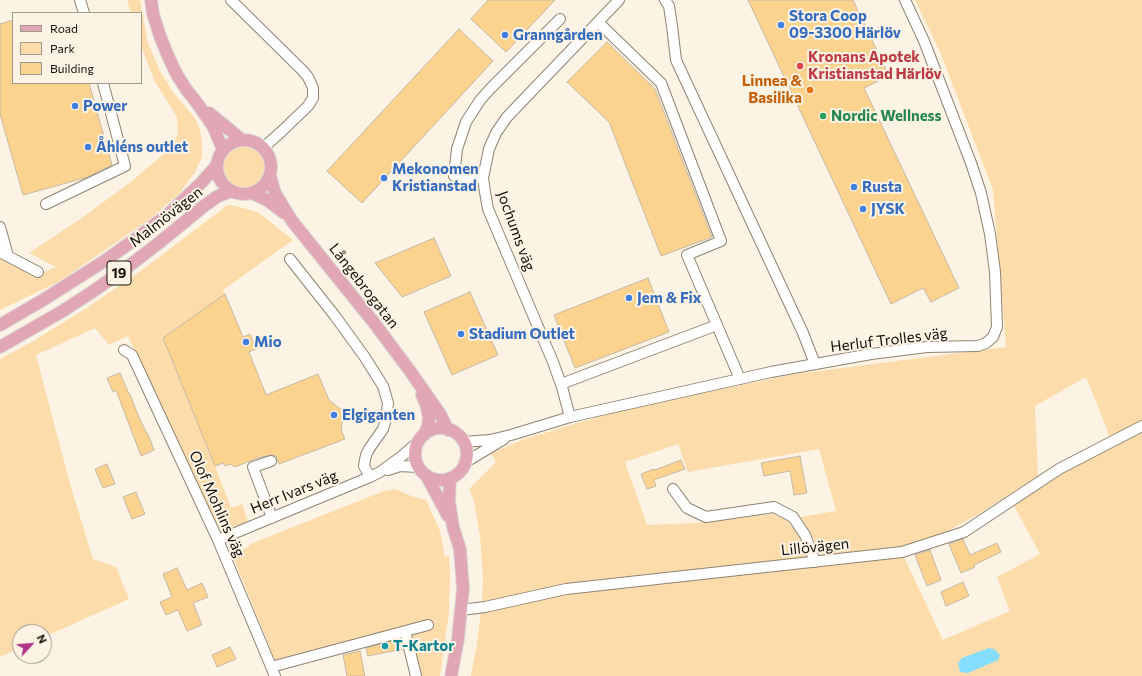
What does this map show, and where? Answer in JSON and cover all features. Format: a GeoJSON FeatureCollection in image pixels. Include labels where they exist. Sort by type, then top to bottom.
{"type":"FeatureCollection","features":[{"type":"Feature","properties":{"kind":"main road"},"geometry":{"type":"LineString","coordinates":[[151,0],[153,14],[168,56],[186,89],[209,114],[242,140]]}},
{"type":"Feature","properties":{"kind":"main road"},"geometry":{"type":"LineString","coordinates":[[198,103],[213,126],[223,150]]}},
{"type":"Feature","properties":{"kind":"main road"},"geometry":{"type":"LineString","coordinates":[[242,140],[255,142],[263,148],[269,155],[271,162],[270,175],[264,186],[258,191],[245,194],[238,194],[225,187],[220,180],[217,165],[223,150],[229,145],[242,140]]}},
{"type":"Feature","properties":{"kind":"main road","name":"Malmövägen"},"geometry":{"type":"LineString","coordinates":[[0,325],[106,260],[162,219],[193,191],[217,165]]}},
{"type":"Feature","properties":{"kind":"main road","name":"Långebrogatan"},"geometry":{"type":"LineString","coordinates":[[270,175],[275,193],[292,221],[375,324],[440,414],[448,430]]}},
{"type":"Feature","properties":{"kind":"main road","name":"Malmövägen"},"geometry":{"type":"LineString","coordinates":[[0,347],[61,312],[92,292],[125,269],[204,206],[218,196],[232,191]]}},
{"type":"Feature","properties":{"kind":"main road","name":"Långebrogatan"},"geometry":{"type":"LineString","coordinates":[[252,193],[267,200],[292,221]]}},
{"type":"Feature","properties":{"kind":"main road"},"geometry":{"type":"LineString","coordinates":[[0,320],[43,300]]}},
{"type":"Feature","properties":{"kind":"main road","name":"Långebrogatan"},"geometry":{"type":"LineString","coordinates":[[410,371],[426,404],[428,426],[421,438]]}},
{"type":"Feature","properties":{"kind":"main road"},"geometry":{"type":"LineString","coordinates":[[422,471],[438,480],[450,478],[459,472],[464,463],[466,454],[463,442],[457,434],[442,428],[435,429],[421,438],[415,454],[422,471],[454,527]]}},
{"type":"Feature","properties":{"kind":"main road"},"geometry":{"type":"LineString","coordinates":[[450,478],[449,501],[460,549],[463,589],[458,639],[451,676]]}},
{"type":"Feature","properties":{"kind":"street"},"geometry":{"type":"LineString","coordinates":[[80,0],[84,12]]}},
{"type":"Feature","properties":{"kind":"street"},"geometry":{"type":"LineString","coordinates":[[231,0],[302,70],[308,77],[313,88],[313,98],[308,106],[263,148]]}},
{"type":"Feature","properties":{"kind":"street","name":"Jochums väg"},"geometry":{"type":"LineString","coordinates":[[570,417],[553,362],[488,209],[483,178],[489,149],[496,133],[506,117],[619,0]]}},
{"type":"Feature","properties":{"kind":"street"},"geometry":{"type":"LineString","coordinates":[[665,0],[669,6],[676,60],[803,333],[815,364]]}},
{"type":"Feature","properties":{"kind":"street","name":"Herluf Trolles väg"},"geometry":{"type":"LineString","coordinates":[[463,442],[490,440],[570,417],[771,372],[871,354],[927,347],[978,346],[986,343],[993,337],[997,327],[995,272],[990,234],[981,193],[924,41],[905,0]]}},
{"type":"Feature","properties":{"kind":"street"},"geometry":{"type":"LineString","coordinates":[[483,178],[454,176],[457,149],[466,122],[481,99],[491,88],[560,19]]}},
{"type":"Feature","properties":{"kind":"street"},"geometry":{"type":"LineString","coordinates":[[598,22],[661,83],[721,241],[687,255],[740,379]]}},
{"type":"Feature","properties":{"kind":"street"},"geometry":{"type":"LineString","coordinates":[[46,204],[125,166],[103,84]]}},
{"type":"Feature","properties":{"kind":"street"},"geometry":{"type":"LineString","coordinates":[[0,227],[4,254],[38,272]]}},
{"type":"Feature","properties":{"kind":"street"},"geometry":{"type":"LineString","coordinates":[[290,259],[319,298],[335,316],[364,356],[383,386],[388,403],[386,419],[383,429],[369,449],[364,460],[364,466],[370,477]]}},
{"type":"Feature","properties":{"kind":"street"},"geometry":{"type":"LineString","coordinates":[[561,384],[717,325]]}},
{"type":"Feature","properties":{"kind":"street","name":"Olof Mohlins väg"},"geometry":{"type":"LineString","coordinates":[[124,350],[132,355],[218,540],[273,671]]}},
{"type":"Feature","properties":{"kind":"street","name":"Lillövägen"},"geometry":{"type":"LineString","coordinates":[[461,610],[485,607],[566,589],[902,552],[964,532],[1059,469],[1142,426]]}},
{"type":"Feature","properties":{"kind":"street","name":"Herluf Trolles väg"},"geometry":{"type":"LineString","coordinates":[[464,463],[511,435]]}},
{"type":"Feature","properties":{"kind":"street","name":"Herr Ivars väg"},"geometry":{"type":"LineString","coordinates":[[218,540],[380,472],[402,456],[421,438]]}},
{"type":"Feature","properties":{"kind":"street"},"geometry":{"type":"LineString","coordinates":[[271,461],[253,467],[272,518]]}},
{"type":"Feature","properties":{"kind":"street","name":"Herr Ivars väg"},"geometry":{"type":"LineString","coordinates":[[380,472],[400,466],[422,471]]}},
{"type":"Feature","properties":{"kind":"street"},"geometry":{"type":"LineString","coordinates":[[673,489],[687,508],[706,517],[774,507],[793,517],[805,535],[815,562]]}},
{"type":"Feature","properties":{"kind":"street"},"geometry":{"type":"LineString","coordinates":[[273,671],[405,631],[428,626]]}},
{"type":"Feature","properties":{"kind":"street"},"geometry":{"type":"LineString","coordinates":[[405,631],[416,676]]}},
{"type":"Feature","properties":{"kind":"green space"},"geometry":{"type":"Polygon","coordinates":[[[127,0],[140,0],[148,43],[160,71],[173,92],[195,118],[200,130],[202,157],[195,172],[179,194],[150,219],[60,281],[0,310],[0,256],[35,276],[56,267],[29,253],[83,217],[132,181],[172,147],[178,133],[177,117],[154,80],[142,49],[142,12],[131,12],[127,0]]]}},
{"type":"Feature","properties":{"kind":"green space"},"geometry":{"type":"Polygon","coordinates":[[[915,0],[1142,0],[1142,420],[1109,436],[1086,377],[1035,406],[1038,476],[977,515],[940,535],[902,546],[823,556],[801,517],[836,511],[819,449],[688,472],[678,444],[625,462],[647,525],[697,523],[773,514],[788,521],[799,536],[809,557],[576,582],[509,599],[482,602],[483,579],[480,536],[474,501],[469,489],[496,462],[491,453],[524,439],[621,410],[795,374],[1006,347],[993,190],[940,52],[915,0]]]}},
{"type":"Feature","properties":{"kind":"green space"},"geometry":{"type":"Polygon","coordinates":[[[240,146],[248,146],[256,149],[262,155],[265,167],[262,179],[256,185],[248,188],[240,188],[232,185],[226,179],[223,171],[223,163],[226,155],[232,149],[240,146]]]}},
{"type":"Feature","properties":{"kind":"green space"},"geometry":{"type":"Polygon","coordinates":[[[228,205],[259,213],[293,240],[223,290],[225,294],[163,339],[231,508],[242,504],[248,522],[227,528],[220,526],[215,521],[128,336],[109,345],[95,328],[36,355],[70,484],[93,559],[116,567],[129,599],[52,633],[52,624],[12,624],[12,652],[0,657],[0,359],[30,343],[82,311],[134,276],[228,205]]]}},
{"type":"Feature","properties":{"kind":"green space"},"geometry":{"type":"Polygon","coordinates":[[[1142,428],[1142,676],[471,676],[481,611],[561,595],[903,555],[943,640],[1010,611],[997,577],[1040,554],[1013,504],[1060,473],[1142,428]]]}},
{"type":"Feature","properties":{"kind":"green space"},"geometry":{"type":"Polygon","coordinates":[[[395,489],[426,500],[440,531],[445,557],[449,556],[449,612],[440,676],[418,676],[409,625],[275,660],[233,557],[253,543],[384,491],[395,489]]]}},
{"type":"Feature","properties":{"kind":"water"},"geometry":{"type":"Polygon","coordinates":[[[989,648],[994,649],[1000,655],[998,660],[968,673],[960,672],[958,663],[962,658],[989,648]]]}},
{"type":"Feature","properties":{"kind":"building","name":"Granngården"},"geometry":{"type":"Polygon","coordinates":[[[488,0],[555,0],[506,52],[471,19],[488,0]]]}},
{"type":"Feature","properties":{"kind":"building"},"geometry":{"type":"Polygon","coordinates":[[[748,0],[853,0],[889,76],[864,88],[959,288],[931,302],[923,288],[891,304],[748,0]]]}},
{"type":"Feature","properties":{"kind":"building"},"geometry":{"type":"Polygon","coordinates":[[[12,20],[12,84],[89,84],[112,165],[88,177],[23,195],[0,114],[0,24],[12,20]]]}},
{"type":"Feature","properties":{"kind":"building"},"geometry":{"type":"Polygon","coordinates":[[[459,29],[493,61],[362,203],[327,171],[459,29]]]}},
{"type":"Feature","properties":{"kind":"building"},"geometry":{"type":"Polygon","coordinates":[[[607,42],[655,89],[712,237],[661,256],[609,122],[567,82],[607,42]]]}},
{"type":"Feature","properties":{"kind":"building"},"geometry":{"type":"Polygon","coordinates":[[[434,238],[451,276],[402,297],[375,263],[434,238]]]}},
{"type":"Feature","properties":{"kind":"building"},"geometry":{"type":"Polygon","coordinates":[[[648,278],[669,332],[575,368],[554,315],[648,278]]]}},
{"type":"Feature","properties":{"kind":"building","name":"Stadium Outlet"},"geometry":{"type":"Polygon","coordinates":[[[470,292],[498,355],[452,375],[424,312],[470,292]]]}},
{"type":"Feature","properties":{"kind":"building"},"geometry":{"type":"Polygon","coordinates":[[[225,294],[243,337],[250,334],[256,349],[249,352],[266,395],[318,374],[329,400],[344,412],[341,430],[345,439],[279,464],[276,456],[272,455],[257,458],[235,467],[230,464],[225,466],[223,463],[215,466],[163,338],[225,294]]]}},
{"type":"Feature","properties":{"kind":"building"},"geometry":{"type":"Polygon","coordinates":[[[120,373],[154,450],[141,456],[116,390],[113,392],[107,378],[120,373]]]}},
{"type":"Feature","properties":{"kind":"building"},"geometry":{"type":"Polygon","coordinates":[[[800,456],[807,493],[794,495],[790,471],[764,476],[761,463],[800,456]]]}},
{"type":"Feature","properties":{"kind":"building"},"geometry":{"type":"Polygon","coordinates":[[[681,460],[685,469],[654,480],[656,486],[647,489],[641,474],[681,460]]]}},
{"type":"Feature","properties":{"kind":"building"},"geometry":{"type":"Polygon","coordinates":[[[107,464],[115,484],[103,488],[95,469],[107,464]]]}},
{"type":"Feature","properties":{"kind":"building"},"geometry":{"type":"Polygon","coordinates":[[[136,492],[145,514],[132,519],[123,497],[136,492]]]}},
{"type":"Feature","properties":{"kind":"building"},"geometry":{"type":"Polygon","coordinates":[[[963,539],[970,555],[997,543],[1001,552],[961,573],[949,544],[963,539]]]}},
{"type":"Feature","properties":{"kind":"building"},"geometry":{"type":"Polygon","coordinates":[[[930,550],[941,580],[927,586],[915,555],[930,550]]]}},
{"type":"Feature","properties":{"kind":"building"},"geometry":{"type":"Polygon","coordinates":[[[177,568],[187,590],[202,583],[208,597],[193,603],[202,625],[187,631],[178,610],[166,615],[160,602],[172,597],[163,574],[177,568]]]}},
{"type":"Feature","properties":{"kind":"building"},"geometry":{"type":"Polygon","coordinates":[[[963,582],[969,596],[946,606],[941,592],[963,582]]]}},
{"type":"Feature","properties":{"kind":"building","name":"T-Kartor"},"geometry":{"type":"Polygon","coordinates":[[[400,639],[403,649],[368,656],[366,648],[400,639]]]}},
{"type":"Feature","properties":{"kind":"building"},"geometry":{"type":"Polygon","coordinates":[[[230,647],[236,659],[217,667],[212,655],[230,647]]]}},
{"type":"Feature","properties":{"kind":"building","name":"T-Kartor"},"geometry":{"type":"Polygon","coordinates":[[[360,651],[365,676],[347,676],[343,655],[360,651]]]}},
{"type":"Feature","properties":{"kind":"place","name":"Stora Coop 09-3300 Härlöv"},"geometry":{"type":"Point","coordinates":[781,25]}},
{"type":"Feature","properties":{"kind":"place","name":"Granngården"},"geometry":{"type":"Point","coordinates":[505,35]}},
{"type":"Feature","properties":{"kind":"place","name":"Kronans Apotek Kristianstad Härlöv"},"geometry":{"type":"Point","coordinates":[800,66]}},
{"type":"Feature","properties":{"kind":"place","name":"Linnea & Basilika"},"geometry":{"type":"Point","coordinates":[810,90]}},
{"type":"Feature","properties":{"kind":"place","name":"Power"},"geometry":{"type":"Point","coordinates":[75,106]}},
{"type":"Feature","properties":{"kind":"place","name":"Nordic Wellness"},"geometry":{"type":"Point","coordinates":[823,116]}},
{"type":"Feature","properties":{"kind":"place","name":"Åhléns outlet"},"geometry":{"type":"Point","coordinates":[88,147]}},
{"type":"Feature","properties":{"kind":"place","name":"Mekonomen Kristianstad"},"geometry":{"type":"Point","coordinates":[384,178]}},
{"type":"Feature","properties":{"kind":"place","name":"Rusta"},"geometry":{"type":"Point","coordinates":[854,187]}},
{"type":"Feature","properties":{"kind":"place","name":"JYSK"},"geometry":{"type":"Point","coordinates":[863,209]}},
{"type":"Feature","properties":{"kind":"place","name":"Jem & Fix"},"geometry":{"type":"Point","coordinates":[629,298]}},
{"type":"Feature","properties":{"kind":"place","name":"Stadium Outlet"},"geometry":{"type":"Point","coordinates":[461,334]}},
{"type":"Feature","properties":{"kind":"place","name":"Mio"},"geometry":{"type":"Point","coordinates":[246,342]}},
{"type":"Feature","properties":{"kind":"place","name":"Elgiganten"},"geometry":{"type":"Point","coordinates":[334,415]}},
{"type":"Feature","properties":{"kind":"place","name":"T-Kartor"},"geometry":{"type":"Point","coordinates":[385,646]}}]}
